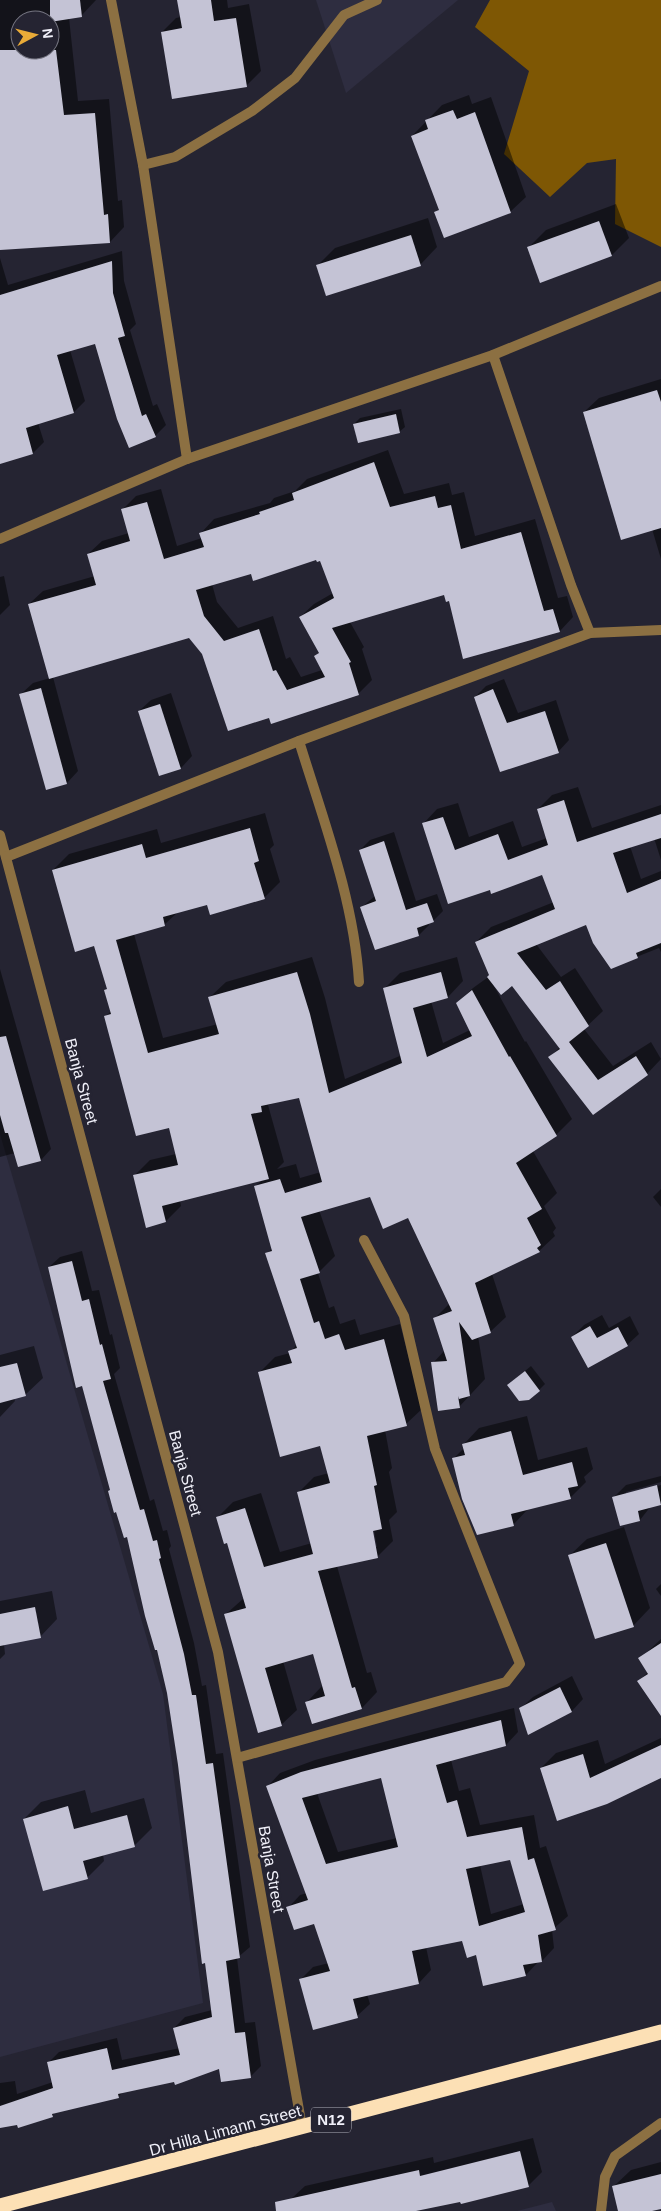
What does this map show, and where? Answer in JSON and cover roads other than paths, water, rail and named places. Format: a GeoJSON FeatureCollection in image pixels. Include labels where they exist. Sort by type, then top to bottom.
{"type":"FeatureCollection","features":[{"type":"Feature","properties":{"kind":"highway","name":"Dr Hilla Limann Street"},"geometry":{"type":"LineString","coordinates":[[0,2206],[661,2032]]}},
{"type":"Feature","properties":{"kind":"street"},"geometry":{"type":"LineString","coordinates":[[111,0],[143,165],[187,459]]}},
{"type":"Feature","properties":{"kind":"street"},"geometry":{"type":"LineString","coordinates":[[143,165],[175,157],[252,112],[295,78],[344,15],[377,0]]}},
{"type":"Feature","properties":{"kind":"street"},"geometry":{"type":"LineString","coordinates":[[0,539],[187,459],[493,355],[661,286]]}},
{"type":"Feature","properties":{"kind":"street"},"geometry":{"type":"LineString","coordinates":[[493,355],[570,585],[590,633]]}},
{"type":"Feature","properties":{"kind":"street"},"geometry":{"type":"LineString","coordinates":[[6,857],[299,741],[590,633],[661,630]]}},
{"type":"Feature","properties":{"kind":"street"},"geometry":{"type":"LineString","coordinates":[[299,741],[327,831],[349,912],[358,982]]}},
{"type":"Feature","properties":{"kind":"street","name":"Banja Street"},"geometry":{"type":"LineString","coordinates":[[0,834],[218,1652],[302,2128]]}},
{"type":"Feature","properties":{"kind":"street"},"geometry":{"type":"LineString","coordinates":[[237,1758],[506,1682],[520,1664],[435,1449],[404,1316],[364,1240]]}},
{"type":"Feature","properties":{"kind":"street"},"geometry":{"type":"LineString","coordinates":[[601,2211],[605,2177],[615,2156],[661,2123]]}}]}
